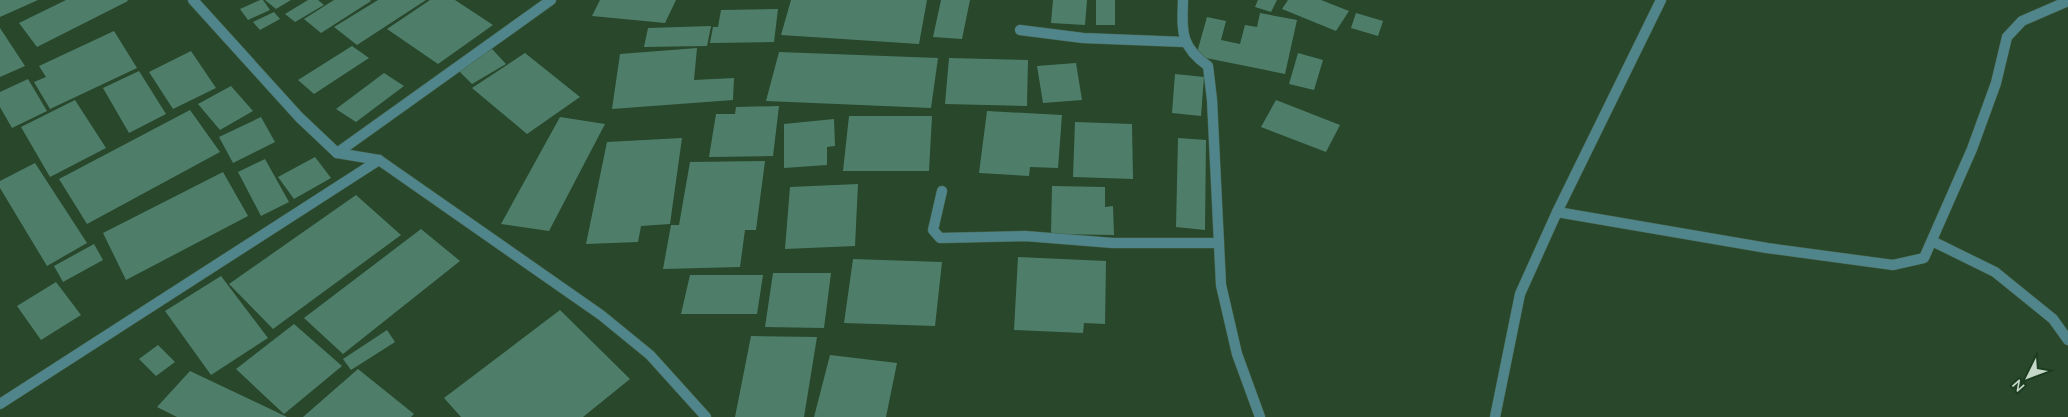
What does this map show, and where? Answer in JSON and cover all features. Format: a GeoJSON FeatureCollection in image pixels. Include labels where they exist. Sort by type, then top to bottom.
{"type":"FeatureCollection","features":[{"type":"Feature","properties":{"kind":"street"},"geometry":{"type":"LineString","coordinates":[[193,0],[298,117],[337,152],[379,160],[601,315],[650,355],[706,417]]}},
{"type":"Feature","properties":{"kind":"street"},"geometry":{"type":"LineString","coordinates":[[337,152],[551,0]]}},
{"type":"Feature","properties":{"kind":"street"},"geometry":{"type":"LineString","coordinates":[[1183,0],[1184,42],[1193,57],[1208,66],[1212,100],[1221,284],[1237,354],[1260,417]]}},
{"type":"Feature","properties":{"kind":"street"},"geometry":{"type":"LineString","coordinates":[[1495,417],[1520,294],[1557,212],[1661,0]]}},
{"type":"Feature","properties":{"kind":"street"},"geometry":{"type":"LineString","coordinates":[[1557,212],[1767,248],[1894,265],[1924,258],[1972,149],[1996,83],[2007,37],[2022,21],[2068,1]]}},
{"type":"Feature","properties":{"kind":"street"},"geometry":{"type":"LineString","coordinates":[[1020,30],[1083,38],[1184,42]]}},
{"type":"Feature","properties":{"kind":"street"},"geometry":{"type":"LineString","coordinates":[[0,404],[379,160]]}},
{"type":"Feature","properties":{"kind":"street"},"geometry":{"type":"LineString","coordinates":[[942,191],[933,230],[940,238],[1025,236],[1113,242],[1218,243]]}},
{"type":"Feature","properties":{"kind":"street"},"geometry":{"type":"LineString","coordinates":[[1932,241],[1995,272],[2052,320],[2068,340]]}},
{"type":"Feature","properties":{"kind":"building"},"geometry":{"type":"Polygon","coordinates":[[[0,0],[38,0],[0,17],[0,0]]]}},
{"type":"Feature","properties":{"kind":"building"},"geometry":{"type":"Polygon","coordinates":[[[66,0],[128,1],[37,47],[19,23],[66,0]]]}},
{"type":"Feature","properties":{"kind":"building"},"geometry":{"type":"Polygon","coordinates":[[[263,0],[270,10],[248,20],[240,9],[263,0]]]}},
{"type":"Feature","properties":{"kind":"building"},"geometry":{"type":"Polygon","coordinates":[[[265,0],[291,0],[276,9],[265,0]]]}},
{"type":"Feature","properties":{"kind":"building"},"geometry":{"type":"Polygon","coordinates":[[[308,0],[318,0],[324,5],[295,22],[285,14],[308,0]]]}},
{"type":"Feature","properties":{"kind":"building"},"geometry":{"type":"Polygon","coordinates":[[[334,0],[371,1],[321,33],[304,19],[334,0]]]}},
{"type":"Feature","properties":{"kind":"building"},"geometry":{"type":"Polygon","coordinates":[[[378,0],[426,0],[357,45],[334,27],[378,0]]]}},
{"type":"Feature","properties":{"kind":"building"},"geometry":{"type":"Polygon","coordinates":[[[430,0],[455,0],[493,25],[438,64],[387,29],[430,0]]]}},
{"type":"Feature","properties":{"kind":"building"},"geometry":{"type":"Polygon","coordinates":[[[600,0],[676,0],[665,23],[592,16],[600,0]]]}},
{"type":"Feature","properties":{"kind":"building"},"geometry":{"type":"Polygon","coordinates":[[[791,0],[927,0],[919,44],[781,35],[791,0]]]}},
{"type":"Feature","properties":{"kind":"building"},"geometry":{"type":"Polygon","coordinates":[[[941,0],[970,0],[962,39],[933,37],[941,0]]]}},
{"type":"Feature","properties":{"kind":"building"},"geometry":{"type":"Polygon","coordinates":[[[1053,0],[1087,0],[1085,25],[1051,23],[1053,0]]]}},
{"type":"Feature","properties":{"kind":"building"},"geometry":{"type":"Polygon","coordinates":[[[1096,0],[1115,0],[1115,25],[1096,25],[1096,0]]]}},
{"type":"Feature","properties":{"kind":"building"},"geometry":{"type":"Polygon","coordinates":[[[1258,0],[1277,0],[1271,12],[1255,7],[1258,0]]]}},
{"type":"Feature","properties":{"kind":"building"},"geometry":{"type":"Polygon","coordinates":[[[1288,0],[1321,0],[1349,11],[1336,31],[1282,9],[1288,0]]]}},
{"type":"Feature","properties":{"kind":"building"},"geometry":{"type":"Polygon","coordinates":[[[778,9],[774,42],[710,43],[713,27],[718,27],[721,10],[778,9]]]}},
{"type":"Feature","properties":{"kind":"building"},"geometry":{"type":"Polygon","coordinates":[[[274,12],[280,19],[260,30],[253,22],[274,12]]]}},
{"type":"Feature","properties":{"kind":"building"},"geometry":{"type":"Polygon","coordinates":[[[1260,13],[1297,20],[1285,74],[1196,56],[1207,17],[1226,21],[1221,40],[1240,44],[1245,25],[1257,27],[1260,13]]]}},
{"type":"Feature","properties":{"kind":"building"},"geometry":{"type":"Polygon","coordinates":[[[1356,13],[1383,21],[1378,36],[1351,28],[1356,13]]]}},
{"type":"Feature","properties":{"kind":"building"},"geometry":{"type":"Polygon","coordinates":[[[711,26],[707,46],[644,47],[648,28],[711,26]]]}},
{"type":"Feature","properties":{"kind":"building"},"geometry":{"type":"Polygon","coordinates":[[[0,28],[25,66],[0,77],[0,28]]]}},
{"type":"Feature","properties":{"kind":"building"},"geometry":{"type":"Polygon","coordinates":[[[114,31],[137,68],[50,109],[34,82],[46,77],[39,66],[114,31]]]}},
{"type":"Feature","properties":{"kind":"building"},"geometry":{"type":"Polygon","coordinates":[[[352,46],[369,58],[314,94],[298,80],[352,46]]]}},
{"type":"Feature","properties":{"kind":"building"},"geometry":{"type":"Polygon","coordinates":[[[697,48],[694,80],[734,78],[733,100],[612,109],[620,54],[697,48]]]}},
{"type":"Feature","properties":{"kind":"building"},"geometry":{"type":"Polygon","coordinates":[[[492,49],[506,64],[472,84],[457,69],[492,49]]]}},
{"type":"Feature","properties":{"kind":"building"},"geometry":{"type":"Polygon","coordinates":[[[191,51],[216,88],[173,109],[149,72],[191,51]]]}},
{"type":"Feature","properties":{"kind":"building"},"geometry":{"type":"Polygon","coordinates":[[[779,52],[938,58],[931,108],[766,101],[779,52]]]}},
{"type":"Feature","properties":{"kind":"building"},"geometry":{"type":"Polygon","coordinates":[[[525,53],[580,97],[527,134],[472,88],[525,53]]]}},
{"type":"Feature","properties":{"kind":"building"},"geometry":{"type":"Polygon","coordinates":[[[1298,53],[1323,60],[1314,90],[1289,84],[1298,53]]]}},
{"type":"Feature","properties":{"kind":"building"},"geometry":{"type":"Polygon","coordinates":[[[949,58],[1028,60],[1027,106],[945,104],[949,58]]]}},
{"type":"Feature","properties":{"kind":"building"},"geometry":{"type":"Polygon","coordinates":[[[1076,63],[1082,100],[1043,103],[1037,66],[1076,63]]]}},
{"type":"Feature","properties":{"kind":"building"},"geometry":{"type":"Polygon","coordinates":[[[139,71],[166,114],[129,133],[103,88],[139,71]]]}},
{"type":"Feature","properties":{"kind":"building"},"geometry":{"type":"Polygon","coordinates":[[[384,73],[404,86],[356,122],[336,109],[384,73]]]}},
{"type":"Feature","properties":{"kind":"building"},"geometry":{"type":"Polygon","coordinates":[[[1175,74],[1204,77],[1201,116],[1172,113],[1175,74]]]}},
{"type":"Feature","properties":{"kind":"building"},"geometry":{"type":"Polygon","coordinates":[[[28,79],[47,111],[12,128],[0,107],[0,92],[28,79]]]}},
{"type":"Feature","properties":{"kind":"building"},"geometry":{"type":"Polygon","coordinates":[[[231,86],[253,111],[220,130],[198,104],[231,86]]]}},
{"type":"Feature","properties":{"kind":"building"},"geometry":{"type":"Polygon","coordinates":[[[75,100],[106,148],[50,177],[21,127],[75,100]]]}},
{"type":"Feature","properties":{"kind":"building"},"geometry":{"type":"Polygon","coordinates":[[[1276,100],[1340,125],[1326,152],[1261,127],[1276,100]]]}},
{"type":"Feature","properties":{"kind":"building"},"geometry":{"type":"Polygon","coordinates":[[[779,106],[773,156],[709,157],[716,114],[735,114],[736,107],[779,106]]]}},
{"type":"Feature","properties":{"kind":"building"},"geometry":{"type":"Polygon","coordinates":[[[190,110],[220,152],[87,224],[59,179],[190,110]]]}},
{"type":"Feature","properties":{"kind":"building"},"geometry":{"type":"Polygon","coordinates":[[[987,111],[1062,115],[1058,168],[1030,167],[1029,176],[979,173],[987,111]]]}},
{"type":"Feature","properties":{"kind":"building"},"geometry":{"type":"Polygon","coordinates":[[[849,116],[932,116],[929,171],[843,171],[849,116]]]}},
{"type":"Feature","properties":{"kind":"building"},"geometry":{"type":"Polygon","coordinates":[[[261,117],[275,142],[233,163],[219,137],[261,117]]]}},
{"type":"Feature","properties":{"kind":"building"},"geometry":{"type":"Polygon","coordinates":[[[560,117],[605,124],[549,231],[501,224],[560,117]]]}},
{"type":"Feature","properties":{"kind":"building"},"geometry":{"type":"Polygon","coordinates":[[[834,119],[835,146],[827,147],[827,165],[784,168],[784,124],[834,119]]]}},
{"type":"Feature","properties":{"kind":"building"},"geometry":{"type":"Polygon","coordinates":[[[1075,122],[1132,124],[1133,179],[1073,177],[1075,122]]]}},
{"type":"Feature","properties":{"kind":"building"},"geometry":{"type":"Polygon","coordinates":[[[682,138],[670,224],[641,226],[638,242],[586,244],[607,142],[682,138]]]}},
{"type":"Feature","properties":{"kind":"building"},"geometry":{"type":"Polygon","coordinates":[[[1178,138],[1206,140],[1205,230],[1176,227],[1178,138]]]}},
{"type":"Feature","properties":{"kind":"building"},"geometry":{"type":"Polygon","coordinates":[[[315,157],[331,178],[294,199],[278,177],[315,157]]]}},
{"type":"Feature","properties":{"kind":"building"},"geometry":{"type":"Polygon","coordinates":[[[265,159],[289,202],[261,216],[238,172],[265,159]]]}},
{"type":"Feature","properties":{"kind":"building"},"geometry":{"type":"Polygon","coordinates":[[[765,161],[756,230],[745,230],[740,267],[663,269],[671,225],[679,225],[690,162],[765,161]]]}},
{"type":"Feature","properties":{"kind":"building"},"geometry":{"type":"Polygon","coordinates":[[[35,163],[87,243],[47,266],[0,188],[0,181],[35,163]]]}},
{"type":"Feature","properties":{"kind":"building"},"geometry":{"type":"Polygon","coordinates":[[[223,172],[248,216],[126,280],[103,233],[223,172]]]}},
{"type":"Feature","properties":{"kind":"building"},"geometry":{"type":"Polygon","coordinates":[[[858,184],[855,246],[785,249],[790,187],[858,184]]]}},
{"type":"Feature","properties":{"kind":"building"},"geometry":{"type":"Polygon","coordinates":[[[1052,186],[1105,187],[1105,207],[1113,206],[1114,235],[1051,234],[1052,186]]]}},
{"type":"Feature","properties":{"kind":"building"},"geometry":{"type":"Polygon","coordinates":[[[356,195],[401,235],[273,329],[229,284],[356,195]]]}},
{"type":"Feature","properties":{"kind":"building"},"geometry":{"type":"Polygon","coordinates":[[[421,229],[460,261],[343,354],[304,318],[421,229]]]}},
{"type":"Feature","properties":{"kind":"building"},"geometry":{"type":"Polygon","coordinates":[[[94,244],[103,260],[63,282],[54,266],[94,244]]]}},
{"type":"Feature","properties":{"kind":"building"},"geometry":{"type":"Polygon","coordinates":[[[1018,257],[1106,261],[1105,324],[1084,323],[1083,333],[1014,330],[1018,257]]]}},
{"type":"Feature","properties":{"kind":"building"},"geometry":{"type":"Polygon","coordinates":[[[853,259],[942,262],[935,326],[844,323],[853,259]]]}},
{"type":"Feature","properties":{"kind":"building"},"geometry":{"type":"Polygon","coordinates":[[[773,273],[831,273],[824,328],[765,327],[773,273]]]}},
{"type":"Feature","properties":{"kind":"building"},"geometry":{"type":"Polygon","coordinates":[[[690,275],[763,275],[757,314],[681,314],[690,275]]]}},
{"type":"Feature","properties":{"kind":"building"},"geometry":{"type":"Polygon","coordinates":[[[221,276],[268,338],[211,375],[165,311],[221,276]]]}},
{"type":"Feature","properties":{"kind":"building"},"geometry":{"type":"Polygon","coordinates":[[[56,282],[81,315],[41,340],[17,306],[56,282]]]}},
{"type":"Feature","properties":{"kind":"building"},"geometry":{"type":"Polygon","coordinates":[[[560,310],[630,379],[583,417],[461,417],[444,398],[560,310]]]}},
{"type":"Feature","properties":{"kind":"building"},"geometry":{"type":"Polygon","coordinates":[[[294,324],[342,366],[284,414],[236,369],[294,324]]]}},
{"type":"Feature","properties":{"kind":"building"},"geometry":{"type":"Polygon","coordinates":[[[387,330],[395,342],[351,370],[343,359],[387,330]]]}},
{"type":"Feature","properties":{"kind":"building"},"geometry":{"type":"Polygon","coordinates":[[[751,336],[817,337],[804,417],[735,417],[751,336]]]}},
{"type":"Feature","properties":{"kind":"building"},"geometry":{"type":"Polygon","coordinates":[[[158,345],[175,362],[156,376],[139,359],[158,345]]]}},
{"type":"Feature","properties":{"kind":"building"},"geometry":{"type":"Polygon","coordinates":[[[830,355],[897,363],[886,417],[814,417],[830,355]]]}},
{"type":"Feature","properties":{"kind":"building"},"geometry":{"type":"Polygon","coordinates":[[[358,369],[414,414],[411,417],[303,417],[358,369]]]}},
{"type":"Feature","properties":{"kind":"building"},"geometry":{"type":"Polygon","coordinates":[[[190,371],[287,417],[177,417],[157,407],[190,371]]]}}]}
